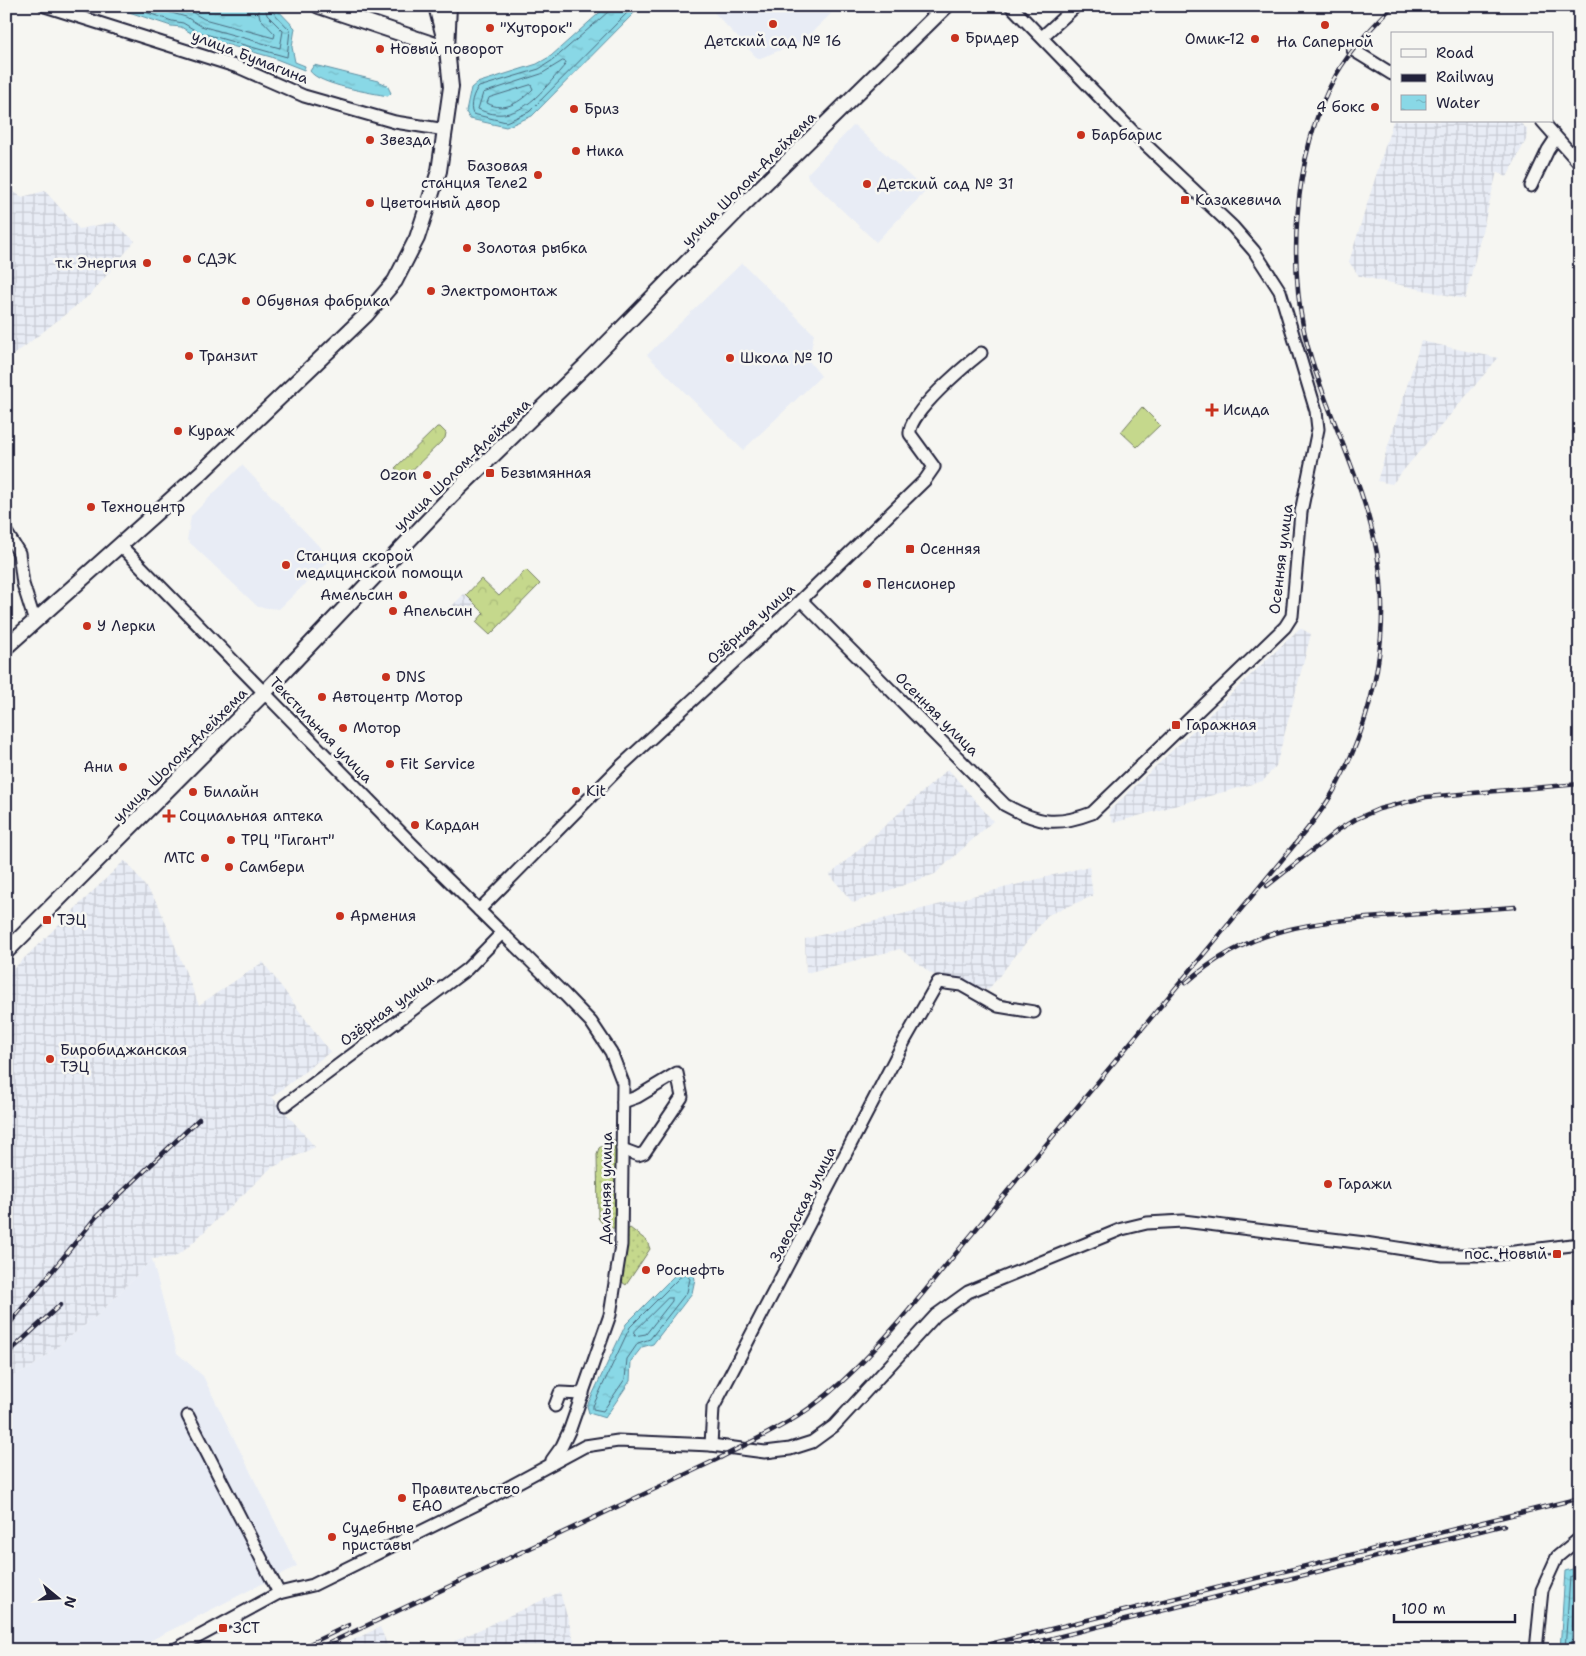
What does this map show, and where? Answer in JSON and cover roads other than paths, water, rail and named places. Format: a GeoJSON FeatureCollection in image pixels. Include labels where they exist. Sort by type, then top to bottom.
{"type":"FeatureCollection","features":[{"type":"Feature","properties":{"kind":"main road"},"geometry":{"type":"LineString","coordinates":[[319,6],[447,49]]}},
{"type":"Feature","properties":{"kind":"main road"},"geometry":{"type":"LineString","coordinates":[[436,6],[437,16],[447,49]]}},
{"type":"Feature","properties":{"kind":"main road"},"geometry":{"type":"LineString","coordinates":[[6,657],[37,624],[243,434],[383,298],[402,270],[417,238],[439,171],[451,87],[447,49],[449,6]]}},
{"type":"Feature","properties":{"kind":"main road","name":"улица Шолом-Алейхема"},"geometry":{"type":"LineString","coordinates":[[6,952],[264,693],[452,495],[587,364],[743,206],[946,6]]}},
{"type":"Feature","properties":{"kind":"main road"},"geometry":{"type":"LineString","coordinates":[[6,647],[37,624]]}},
{"type":"Feature","properties":{"kind":"street","name":"улица Бумагина"},"geometry":{"type":"LineString","coordinates":[[45,6],[238,67],[304,96],[395,122],[446,130]]}},
{"type":"Feature","properties":{"kind":"street","name":"Осенняя улица"},"geometry":{"type":"LineString","coordinates":[[801,600],[1005,804],[1029,818],[1052,822],[1075,819],[1092,813],[1285,627],[1292,616],[1301,512],[1318,429],[1316,411],[1280,291],[1254,251],[1233,227],[1143,142],[1010,6]]}},
{"type":"Feature","properties":{"kind":"street"},"geometry":{"type":"LineString","coordinates":[[1042,37],[1076,6]]}},
{"type":"Feature","properties":{"kind":"street"},"geometry":{"type":"LineString","coordinates":[[1353,50],[1391,73]]}},
{"type":"Feature","properties":{"kind":"street"},"geometry":{"type":"LineString","coordinates":[[1543,122],[1579,160]]}},
{"type":"Feature","properties":{"kind":"street"},"geometry":{"type":"LineString","coordinates":[[1531,186],[1548,150],[1556,138]]}},
{"type":"Feature","properties":{"kind":"street","name":"Озёрная улица"},"geometry":{"type":"LineString","coordinates":[[479,910],[620,767],[801,600],[931,473],[934,467],[910,434],[910,427],[922,410],[957,372],[982,353]]}},
{"type":"Feature","properties":{"kind":"street"},"geometry":{"type":"LineString","coordinates":[[6,532],[19,553],[22,584],[37,624]]}},
{"type":"Feature","properties":{"kind":"street","name":"Текстильная улица"},"geometry":{"type":"LineString","coordinates":[[121,546],[502,933]]}},
{"type":"Feature","properties":{"kind":"street","name":"Озёрная улица"},"geometry":{"type":"LineString","coordinates":[[285,1105],[467,970],[502,933]]}},
{"type":"Feature","properties":{"kind":"street","name":"Дальняя улица"},"geometry":{"type":"LineString","coordinates":[[502,933],[591,1022],[611,1052],[622,1084],[621,1245],[610,1315],[570,1429],[556,1455],[540,1469]]}},
{"type":"Feature","properties":{"kind":"street","name":"Заводская улица"},"geometry":{"type":"LineString","coordinates":[[711,1445],[714,1408],[906,1038],[938,982],[960,985],[998,1006],[1034,1012]]}},
{"type":"Feature","properties":{"kind":"street"},"geometry":{"type":"LineString","coordinates":[[622,1149],[638,1155],[644,1153],[682,1097],[677,1073],[637,1097],[623,1102]]}},
{"type":"Feature","properties":{"kind":"street"},"geometry":{"type":"LineString","coordinates":[[570,1429],[580,1441],[594,1443],[618,1441],[711,1445],[765,1452],[790,1449],[812,1442],[834,1426],[936,1315],[968,1292],[1122,1229],[1148,1223],[1183,1221],[1443,1255],[1490,1255],[1580,1244]]}},
{"type":"Feature","properties":{"kind":"street"},"geometry":{"type":"LineString","coordinates":[[555,1406],[560,1393],[582,1394]]}},
{"type":"Feature","properties":{"kind":"street"},"geometry":{"type":"LineString","coordinates":[[188,1416],[279,1592]]}},
{"type":"Feature","properties":{"kind":"street"},"geometry":{"type":"LineString","coordinates":[[174,1650],[279,1592],[313,1585],[484,1501],[575,1450],[594,1443]]}},
{"type":"Feature","properties":{"kind":"street"},"geometry":{"type":"LineString","coordinates":[[1536,1650],[1542,1590],[1556,1557],[1580,1538]]}},
{"type":"Feature","properties":{"kind":"water"},"geometry":{"type":"Polygon","coordinates":[[[111,6],[274,6],[295,28],[292,47],[295,62],[305,66],[304,70],[271,57],[196,36],[181,27],[171,26],[111,6]]]}},
{"type":"Feature","properties":{"kind":"water"},"geometry":{"type":"Polygon","coordinates":[[[607,6],[635,6],[635,12],[532,116],[506,127],[470,119],[466,112],[471,88],[477,83],[537,64],[551,56],[607,6]]]}},
{"type":"Feature","properties":{"kind":"water"},"geometry":{"type":"Polygon","coordinates":[[[314,65],[378,81],[387,85],[391,93],[388,96],[334,84],[315,76],[310,71],[314,65]]]}},
{"type":"Feature","properties":{"kind":"water"},"geometry":{"type":"Polygon","coordinates":[[[688,1268],[692,1269],[695,1279],[692,1293],[653,1344],[642,1347],[631,1361],[630,1381],[605,1418],[589,1413],[587,1406],[626,1324],[676,1274],[688,1268]]]}},
{"type":"Feature","properties":{"kind":"water"},"geometry":{"type":"Polygon","coordinates":[[[1580,1567],[1580,1650],[1560,1650],[1565,1571],[1580,1567]]]}},
{"type":"Feature","properties":{"kind":"railway"},"geometry":{"type":"LineString","coordinates":[[315,1650],[720,1458],[789,1422],[829,1393],[871,1353],[909,1310],[1301,837],[1335,790],[1352,755],[1371,699],[1381,641],[1381,582],[1372,528],[1365,504],[1320,385],[1303,328],[1298,293],[1296,255],[1297,216],[1302,178],[1310,141],[1321,106],[1336,75],[1348,56],[1393,6]]}},
{"type":"Feature","properties":{"kind":"railway"},"geometry":{"type":"LineString","coordinates":[[1267,886],[1338,830],[1356,819],[1379,809],[1426,797],[1580,784]]}},
{"type":"Feature","properties":{"kind":"railway"},"geometry":{"type":"LineString","coordinates":[[1186,983],[1210,964],[1234,950],[1258,939],[1283,931],[1309,925],[1363,918],[1515,907]]}},
{"type":"Feature","properties":{"kind":"railway"},"geometry":{"type":"LineString","coordinates":[[6,1328],[96,1217],[199,1119]]}},
{"type":"Feature","properties":{"kind":"railway"},"geometry":{"type":"LineString","coordinates":[[6,1355],[60,1305]]}},
{"type":"Feature","properties":{"kind":"railway"},"geometry":{"type":"LineString","coordinates":[[966,1650],[1580,1498]]}},
{"type":"Feature","properties":{"kind":"railway"},"geometry":{"type":"LineString","coordinates":[[1005,1650],[1504,1525]]}},
{"type":"Feature","properties":{"kind":"railway"},"geometry":{"type":"LineString","coordinates":[[297,1650],[349,1625]]}},
{"type":"Feature","properties":{"kind":"place","name":"Детский сад № 16"},"geometry":{"type":"Point","coordinates":[773,24]}},
{"type":"Feature","properties":{"kind":"place","name":"На Саперной"},"geometry":{"type":"Point","coordinates":[1325,25]}},
{"type":"Feature","properties":{"kind":"place","name":"\"Хуторок\""},"geometry":{"type":"Point","coordinates":[490,28]}},
{"type":"Feature","properties":{"kind":"place","name":"Бридер"},"geometry":{"type":"Point","coordinates":[955,38]}},
{"type":"Feature","properties":{"kind":"place","name":"Омик-12"},"geometry":{"type":"Point","coordinates":[1255,39]}},
{"type":"Feature","properties":{"kind":"place","name":"Новый поворот"},"geometry":{"type":"Point","coordinates":[380,49]}},
{"type":"Feature","properties":{"kind":"place","name":"4 бокс"},"geometry":{"type":"Point","coordinates":[1375,107]}},
{"type":"Feature","properties":{"kind":"place","name":"Бриз"},"geometry":{"type":"Point","coordinates":[574,109]}},
{"type":"Feature","properties":{"kind":"place","name":"Барбарис"},"geometry":{"type":"Point","coordinates":[1081,135]}},
{"type":"Feature","properties":{"kind":"place","name":"Звезда"},"geometry":{"type":"Point","coordinates":[370,140]}},
{"type":"Feature","properties":{"kind":"place","name":"Ника"},"geometry":{"type":"Point","coordinates":[576,151]}},
{"type":"Feature","properties":{"kind":"place","name":"Базовая станция Теле2"},"geometry":{"type":"Point","coordinates":[538,175]}},
{"type":"Feature","properties":{"kind":"place","name":"Детский сад № 31"},"geometry":{"type":"Point","coordinates":[867,184]}},
{"type":"Feature","properties":{"kind":"place","name":"Казакевича"},"geometry":{"type":"Point","coordinates":[1185,200]}},
{"type":"Feature","properties":{"kind":"place","name":"Цветочный двор"},"geometry":{"type":"Point","coordinates":[370,203]}},
{"type":"Feature","properties":{"kind":"place","name":"Золотая рыбка"},"geometry":{"type":"Point","coordinates":[467,248]}},
{"type":"Feature","properties":{"kind":"place","name":"СДЭК"},"geometry":{"type":"Point","coordinates":[187,259]}},
{"type":"Feature","properties":{"kind":"place","name":"т.к Энергия"},"geometry":{"type":"Point","coordinates":[147,263]}},
{"type":"Feature","properties":{"kind":"place","name":"Электромонтаж"},"geometry":{"type":"Point","coordinates":[431,291]}},
{"type":"Feature","properties":{"kind":"place","name":"Обувная фабрика"},"geometry":{"type":"Point","coordinates":[246,301]}},
{"type":"Feature","properties":{"kind":"place","name":"Транзит"},"geometry":{"type":"Point","coordinates":[189,356]}},
{"type":"Feature","properties":{"kind":"place","name":"Школа № 10"},"geometry":{"type":"Point","coordinates":[730,358]}},
{"type":"Feature","properties":{"kind":"place","name":"Исида"},"geometry":{"type":"Point","coordinates":[1212,410]}},
{"type":"Feature","properties":{"kind":"place","name":"Кураж"},"geometry":{"type":"Point","coordinates":[178,431]}},
{"type":"Feature","properties":{"kind":"place","name":"Безымянная"},"geometry":{"type":"Point","coordinates":[490,473]}},
{"type":"Feature","properties":{"kind":"place","name":"Ozon"},"geometry":{"type":"Point","coordinates":[427,475]}},
{"type":"Feature","properties":{"kind":"place","name":"Техноцентр"},"geometry":{"type":"Point","coordinates":[91,507]}},
{"type":"Feature","properties":{"kind":"place","name":"Осенняя"},"geometry":{"type":"Point","coordinates":[910,549]}},
{"type":"Feature","properties":{"kind":"place","name":"Станция скорой медицинской помощи"},"geometry":{"type":"Point","coordinates":[286,565]}},
{"type":"Feature","properties":{"kind":"place","name":"Пенсионер"},"geometry":{"type":"Point","coordinates":[867,584]}},
{"type":"Feature","properties":{"kind":"place","name":"Амельсин"},"geometry":{"type":"Point","coordinates":[403,595]}},
{"type":"Feature","properties":{"kind":"place","name":"Апельсин"},"geometry":{"type":"Point","coordinates":[393,611]}},
{"type":"Feature","properties":{"kind":"place","name":"У Лерки"},"geometry":{"type":"Point","coordinates":[87,626]}},
{"type":"Feature","properties":{"kind":"place","name":"DNS"},"geometry":{"type":"Point","coordinates":[386,677]}},
{"type":"Feature","properties":{"kind":"place","name":"Автоцентр Мотор"},"geometry":{"type":"Point","coordinates":[322,697]}},
{"type":"Feature","properties":{"kind":"place","name":"Гаражная"},"geometry":{"type":"Point","coordinates":[1176,725]}},
{"type":"Feature","properties":{"kind":"place","name":"Мотор"},"geometry":{"type":"Point","coordinates":[343,728]}},
{"type":"Feature","properties":{"kind":"place","name":"Fit Service"},"geometry":{"type":"Point","coordinates":[390,764]}},
{"type":"Feature","properties":{"kind":"place","name":"Ани"},"geometry":{"type":"Point","coordinates":[123,767]}},
{"type":"Feature","properties":{"kind":"place","name":"Kit"},"geometry":{"type":"Point","coordinates":[576,791]}},
{"type":"Feature","properties":{"kind":"place","name":"Билайн"},"geometry":{"type":"Point","coordinates":[193,792]}},
{"type":"Feature","properties":{"kind":"place","name":"Социальная аптека"},"geometry":{"type":"Point","coordinates":[169,816]}},
{"type":"Feature","properties":{"kind":"place","name":"Кардан"},"geometry":{"type":"Point","coordinates":[415,825]}},
{"type":"Feature","properties":{"kind":"place","name":"ТРЦ \"Гигант\""},"geometry":{"type":"Point","coordinates":[231,840]}},
{"type":"Feature","properties":{"kind":"place","name":"МТС"},"geometry":{"type":"Point","coordinates":[205,858]}},
{"type":"Feature","properties":{"kind":"place","name":"Самбери"},"geometry":{"type":"Point","coordinates":[229,867]}},
{"type":"Feature","properties":{"kind":"place","name":"Армения"},"geometry":{"type":"Point","coordinates":[340,916]}},
{"type":"Feature","properties":{"kind":"place","name":"ТЭЦ"},"geometry":{"type":"Point","coordinates":[47,920]}},
{"type":"Feature","properties":{"kind":"place","name":"Биробиджанская ТЭЦ"},"geometry":{"type":"Point","coordinates":[50,1059]}},
{"type":"Feature","properties":{"kind":"place","name":"Гаражи"},"geometry":{"type":"Point","coordinates":[1328,1184]}},
{"type":"Feature","properties":{"kind":"place","name":"пос. Новый"},"geometry":{"type":"Point","coordinates":[1557,1254]}},
{"type":"Feature","properties":{"kind":"place","name":"Роснефть"},"geometry":{"type":"Point","coordinates":[646,1270]}},
{"type":"Feature","properties":{"kind":"place","name":"Правительство ЕАО"},"geometry":{"type":"Point","coordinates":[402,1498]}},
{"type":"Feature","properties":{"kind":"place","name":"Судебные приставы"},"geometry":{"type":"Point","coordinates":[332,1537]}},
{"type":"Feature","properties":{"kind":"place","name":"ЗСТ"},"geometry":{"type":"Point","coordinates":[223,1628]}}]}
